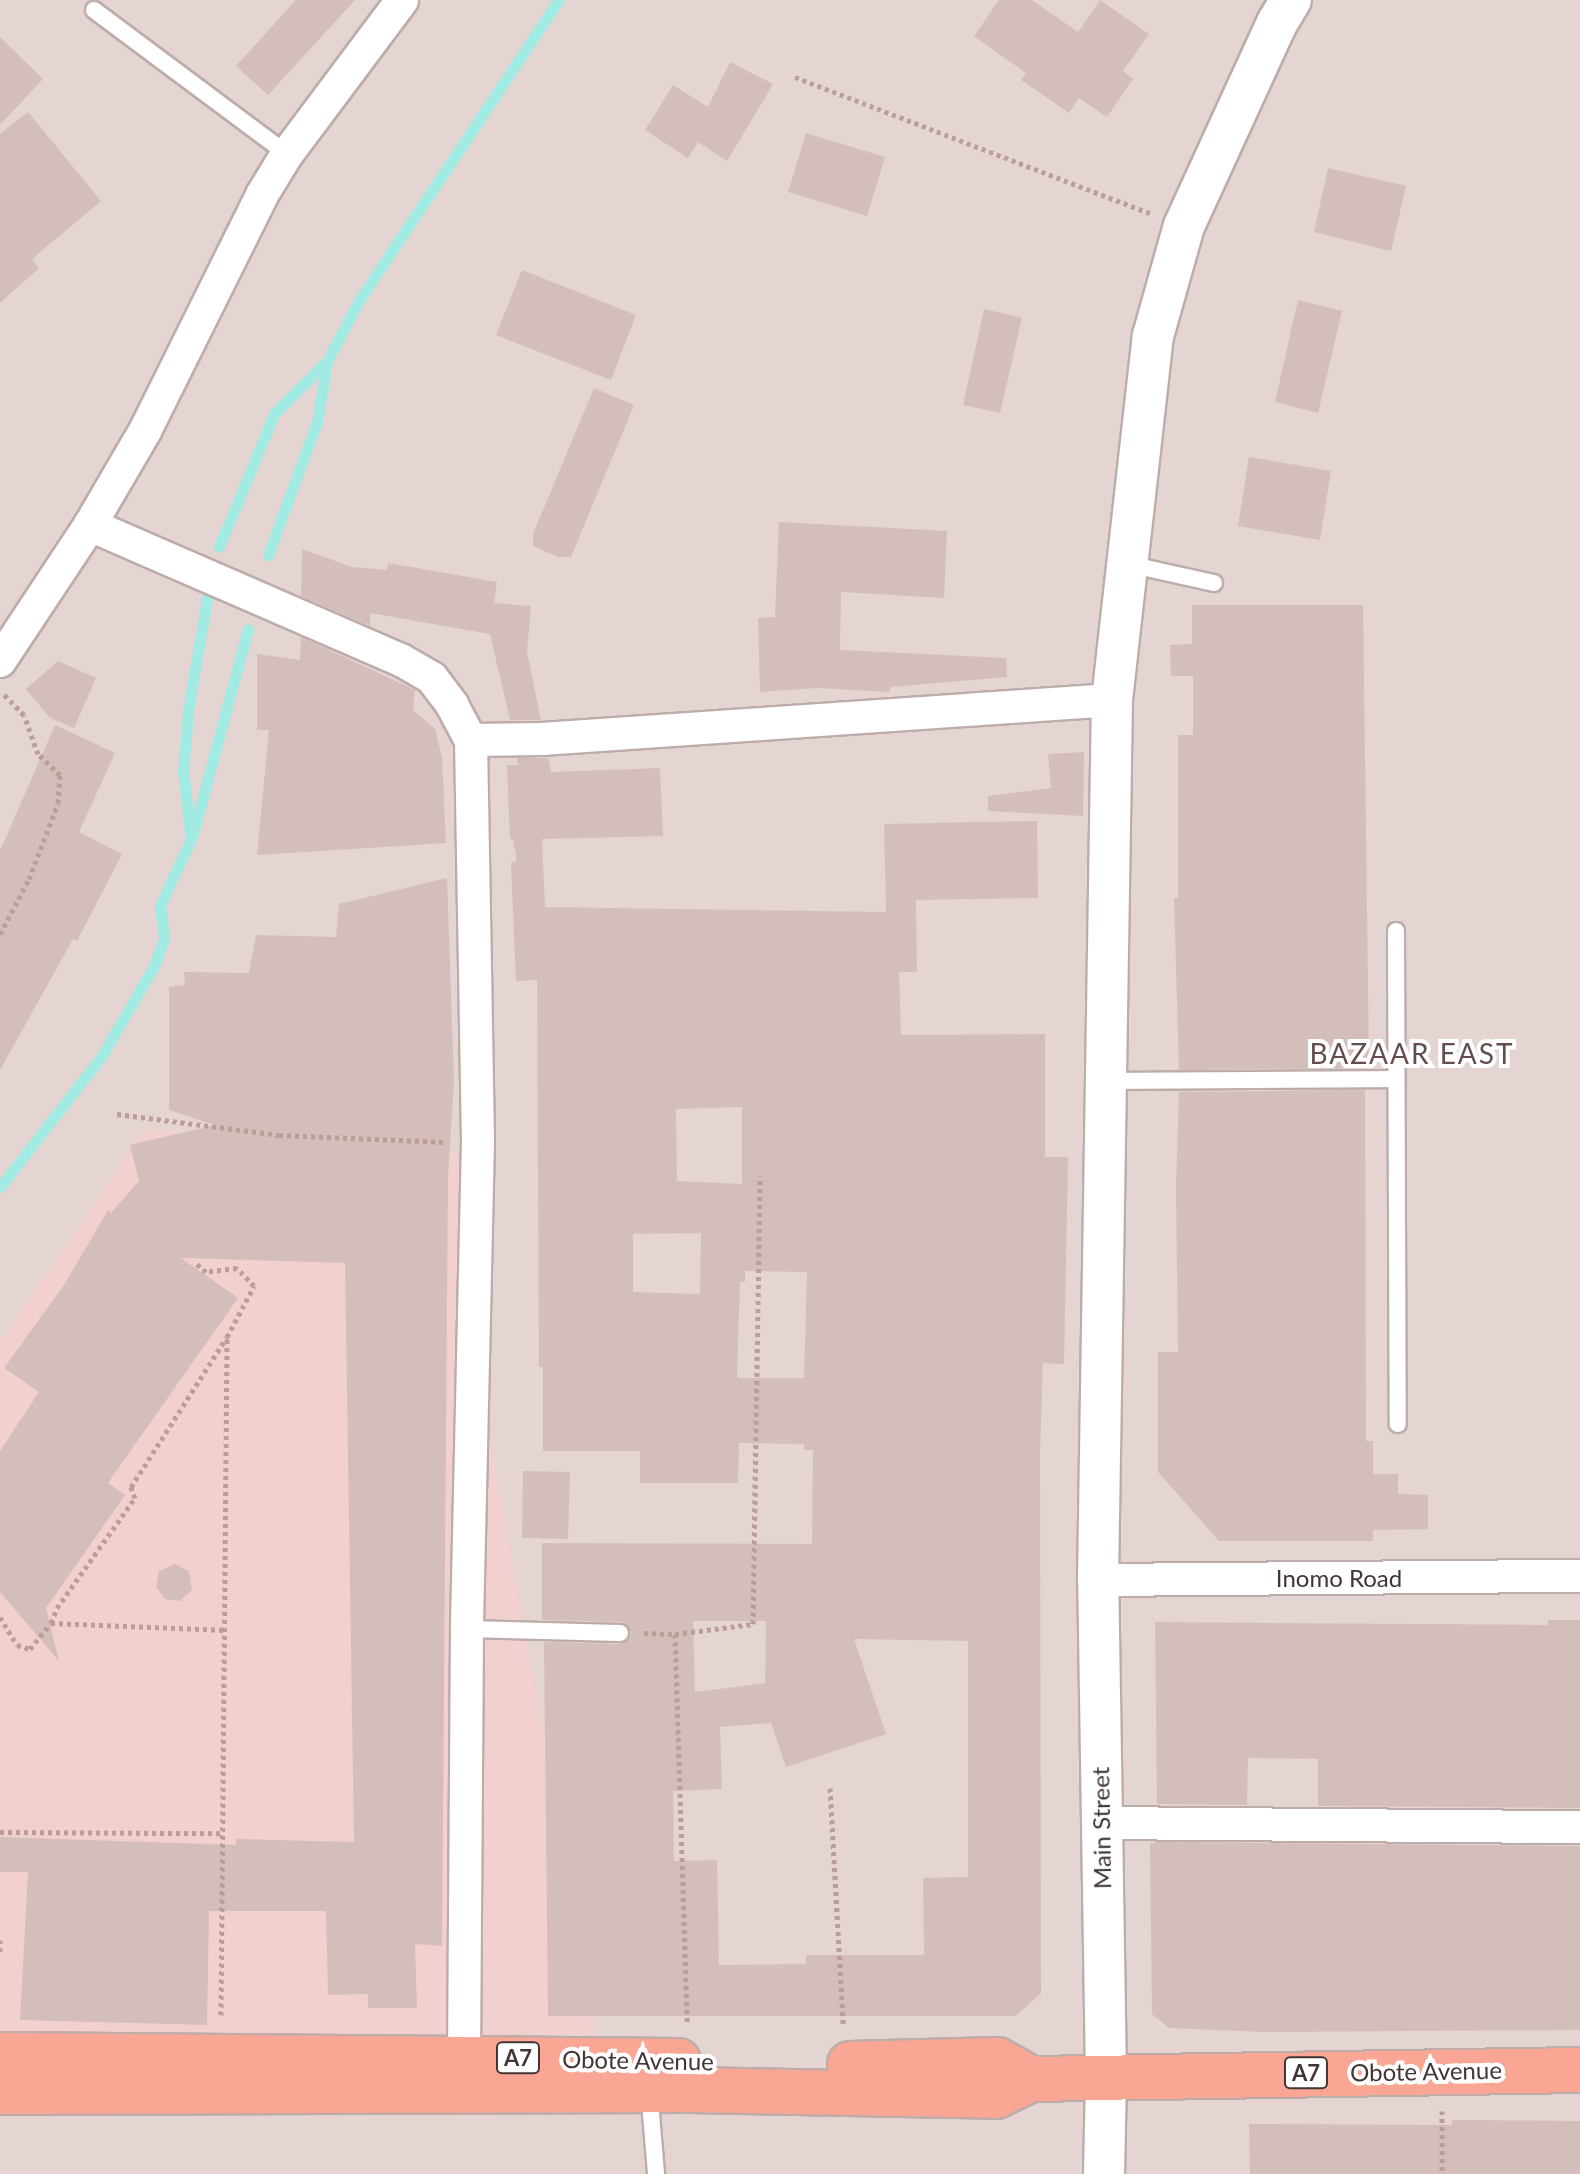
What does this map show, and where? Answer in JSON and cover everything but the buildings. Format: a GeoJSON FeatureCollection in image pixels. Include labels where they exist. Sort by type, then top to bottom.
{"type":"FeatureCollection","features":[{"type":"Feature","properties":{"kind":"main road","name":"Obote Avenue"},"geometry":{"type":"LineString","coordinates":[[0,2055],[464,2057],[996,2096],[1031,2079],[1580,2070]]}},
{"type":"Feature","properties":{"kind":"main road","name":"Obote Avenue"},"geometry":{"type":"LineString","coordinates":[[0,2092],[997,2060],[1031,2079]]}},
{"type":"Feature","properties":{"kind":"street"},"geometry":{"type":"LineString","coordinates":[[0,661],[90,525],[145,431],[262,195],[287,154],[402,0]]}},
{"type":"Feature","properties":{"kind":"street","name":"Main Street"},"geometry":{"type":"LineString","coordinates":[[1104,2174],[1106,2077],[1098,1580],[1112,700],[1153,336],[1184,226],[1277,23],[1291,0]]}},
{"type":"Feature","properties":{"kind":"street"},"geometry":{"type":"LineString","coordinates":[[90,525],[401,660],[432,678],[452,705],[471,740],[478,1140],[467,1629],[464,2057]]}},
{"type":"Feature","properties":{"kind":"street"},"geometry":{"type":"LineString","coordinates":[[471,740],[542,739],[1112,700]]}},
{"type":"Feature","properties":{"kind":"street","name":"Inomo Road"},"geometry":{"type":"LineString","coordinates":[[1098,1580],[1580,1576]]}},
{"type":"Feature","properties":{"kind":"street"},"geometry":{"type":"LineString","coordinates":[[1100,1823],[1580,1827]]}},
{"type":"Feature","properties":{"kind":"lane"},"geometry":{"type":"LineString","coordinates":[[94,10],[287,154]]}},
{"type":"Feature","properties":{"kind":"lane"},"geometry":{"type":"LineString","coordinates":[[1126,564],[1214,583]]}},
{"type":"Feature","properties":{"kind":"lane"},"geometry":{"type":"LineString","coordinates":[[1396,931],[1398,1424]]}},
{"type":"Feature","properties":{"kind":"lane"},"geometry":{"type":"LineString","coordinates":[[1108,1081],[1396,1079]]}},
{"type":"Feature","properties":{"kind":"lane"},"geometry":{"type":"LineString","coordinates":[[467,1629],[620,1633]]}},
{"type":"Feature","properties":{"kind":"lane"},"geometry":{"type":"LineString","coordinates":[[656,2174],[661,2071]]}},
{"type":"Feature","properties":{"kind":"path"},"geometry":{"type":"LineString","coordinates":[[795,77],[1184,226]]}},
{"type":"Feature","properties":{"kind":"path"},"geometry":{"type":"LineString","coordinates":[[0,690],[24,715],[38,754],[60,775],[58,803],[29,879],[0,934]]}},
{"type":"Feature","properties":{"kind":"path"},"geometry":{"type":"LineString","coordinates":[[117,1114],[279,1135],[425,1144],[478,1140]]}},
{"type":"Feature","properties":{"kind":"path"},"geometry":{"type":"LineString","coordinates":[[620,1633],[675,1634],[753,1624],[760,1176]]}},
{"type":"Feature","properties":{"kind":"path"},"geometry":{"type":"LineString","coordinates":[[0,1617],[17,1645],[30,1649],[135,1498],[131,1487],[227,1337],[254,1286],[237,1268],[206,1272],[196,1263]]}},
{"type":"Feature","properties":{"kind":"path"},"geometry":{"type":"LineString","coordinates":[[221,2056],[227,1337]]}},
{"type":"Feature","properties":{"kind":"path"},"geometry":{"type":"LineString","coordinates":[[51,1623],[225,1630]]}},
{"type":"Feature","properties":{"kind":"path"},"geometry":{"type":"LineString","coordinates":[[661,2071],[675,1634]]}},
{"type":"Feature","properties":{"kind":"path"},"geometry":{"type":"LineString","coordinates":[[830,1788],[846,2065]]}},
{"type":"Feature","properties":{"kind":"path"},"geometry":{"type":"LineString","coordinates":[[0,1832],[223,1833]]}},
{"type":"Feature","properties":{"kind":"path"},"geometry":{"type":"LineString","coordinates":[[0,1940],[0,1955]]}},
{"type":"Feature","properties":{"kind":"path"},"geometry":{"type":"LineString","coordinates":[[1441,2070],[1442,2174]]}},
{"type":"Feature","properties":{"kind":"shaded area"},"geometry":{"type":"Polygon","coordinates":[[[0,0],[1580,0],[1580,2174],[0,2174],[0,0]]]}},
{"type":"Feature","properties":{"kind":"shaded area"},"geometry":{"type":"Polygon","coordinates":[[[145,1129],[486,1154],[484,1402],[597,2035],[0,2032],[0,1342],[145,1129]]]}},
{"type":"Feature","properties":{"kind":"waterway"},"geometry":{"type":"LineString","coordinates":[[219,547],[274,414],[327,361],[360,299],[559,0]]}},
{"type":"Feature","properties":{"kind":"waterway"},"geometry":{"type":"LineString","coordinates":[[268,555],[317,422],[327,362]]}},
{"type":"Feature","properties":{"kind":"waterway"},"geometry":{"type":"LineString","coordinates":[[0,1187],[101,1057],[154,966],[164,938],[160,906],[191,839],[183,771],[188,711],[209,587]]}},
{"type":"Feature","properties":{"kind":"waterway"},"geometry":{"type":"LineString","coordinates":[[193,834],[248,629]]}},
{"type":"Feature","properties":{"kind":"district","name":"BAZAAR EAST"},"geometry":{"type":"Point","coordinates":[1412,1053]}}]}
